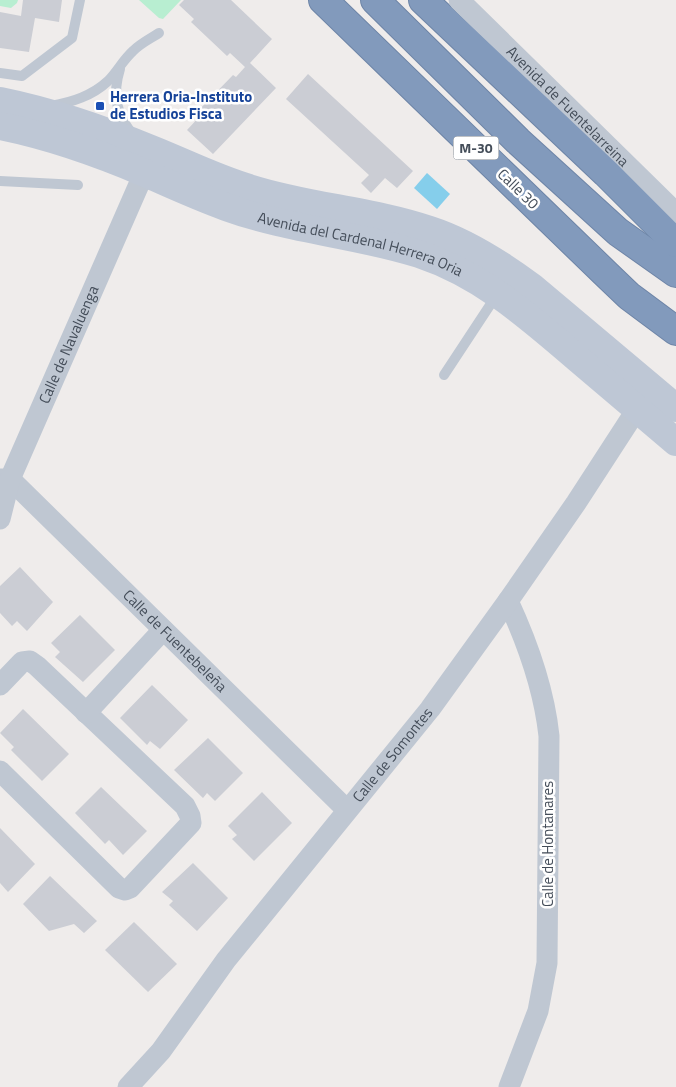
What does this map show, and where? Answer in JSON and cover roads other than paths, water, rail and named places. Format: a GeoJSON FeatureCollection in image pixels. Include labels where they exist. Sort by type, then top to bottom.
{"type":"FeatureCollection","features":[{"type":"Feature","properties":{"kind":"highway","name":"Calle 30"},"geometry":{"type":"LineString","coordinates":[[324,0],[630,296],[676,330]]}},
{"type":"Feature","properties":{"kind":"highway","name":"M-30"},"geometry":{"type":"LineString","coordinates":[[375,0],[518,141],[611,226],[676,273]]}},
{"type":"Feature","properties":{"kind":"highway"},"geometry":{"type":"LineString","coordinates":[[423,0],[606,173],[676,243]]}},
{"type":"Feature","properties":{"kind":"highway"},"geometry":{"type":"LineString","coordinates":[[630,296],[676,350]]}},
{"type":"Feature","properties":{"kind":"main road","name":"Avenida del Cardenal Herrera Oria"},"geometry":{"type":"LineString","coordinates":[[0,101],[92,127],[148,161],[196,196],[259,218],[390,246],[420,255],[452,268],[498,293],[676,442]]}},
{"type":"Feature","properties":{"kind":"main road","name":"Avenida del Cardenal Herrera Oria"},"geometry":{"type":"LineString","coordinates":[[0,126],[92,152],[210,174],[251,189],[406,223],[456,240],[508,269],[532,286],[676,408]]}},
{"type":"Feature","properties":{"kind":"street","name":"Avenida de Fuentelarreina"},"geometry":{"type":"LineString","coordinates":[[459,0],[676,213]]}},
{"type":"Feature","properties":{"kind":"street","name":"Calle de Navaluenga"},"geometry":{"type":"LineString","coordinates":[[0,519],[3,474],[148,161]]}},
{"type":"Feature","properties":{"kind":"street","name":"Calle de Somontes"},"geometry":{"type":"LineString","coordinates":[[128,1087],[161,1051],[226,960],[430,709],[576,503],[638,409]]}},
{"type":"Feature","properties":{"kind":"street","name":"Calle de Fuentebeleña"},"geometry":{"type":"LineString","coordinates":[[3,474],[347,810]]}},
{"type":"Feature","properties":{"kind":"street","name":"Calle de Hontanares"},"geometry":{"type":"LineString","coordinates":[[508,601],[525,639],[547,712],[549,736],[547,963],[538,1011],[509,1087]]}},
{"type":"Feature","properties":{"kind":"street"},"geometry":{"type":"LineString","coordinates":[[86,713],[164,630]]}},
{"type":"Feature","properties":{"kind":"street"},"geometry":{"type":"LineString","coordinates":[[0,684],[22,662],[30,661],[37,666],[185,806],[191,823],[130,888],[125,890],[119,888],[0,771]]}},
{"type":"Feature","properties":{"kind":"lane"},"geometry":{"type":"LineString","coordinates":[[0,72],[22,76],[72,38],[80,0]]}},
{"type":"Feature","properties":{"kind":"lane"},"geometry":{"type":"LineString","coordinates":[[28,108],[58,105],[90,94],[107,82],[131,52],[142,43],[159,34]]}},
{"type":"Feature","properties":{"kind":"lane"},"geometry":{"type":"LineString","coordinates":[[121,65],[116,84],[117,104],[121,119],[148,161]]}},
{"type":"Feature","properties":{"kind":"lane"},"geometry":{"type":"LineString","coordinates":[[0,180],[78,185]]}},
{"type":"Feature","properties":{"kind":"lane"},"geometry":{"type":"LineString","coordinates":[[444,375],[498,293]]}},
{"type":"Feature","properties":{"kind":"water"},"geometry":{"type":"Polygon","coordinates":[[[427,173],[450,194],[437,209],[414,188],[427,173]]]}},
{"type":"Feature","properties":{"kind":"place","name":"Herrera Oria-Instituto de Estudios Fisca"},"geometry":{"type":"Point","coordinates":[100,106]}}]}
